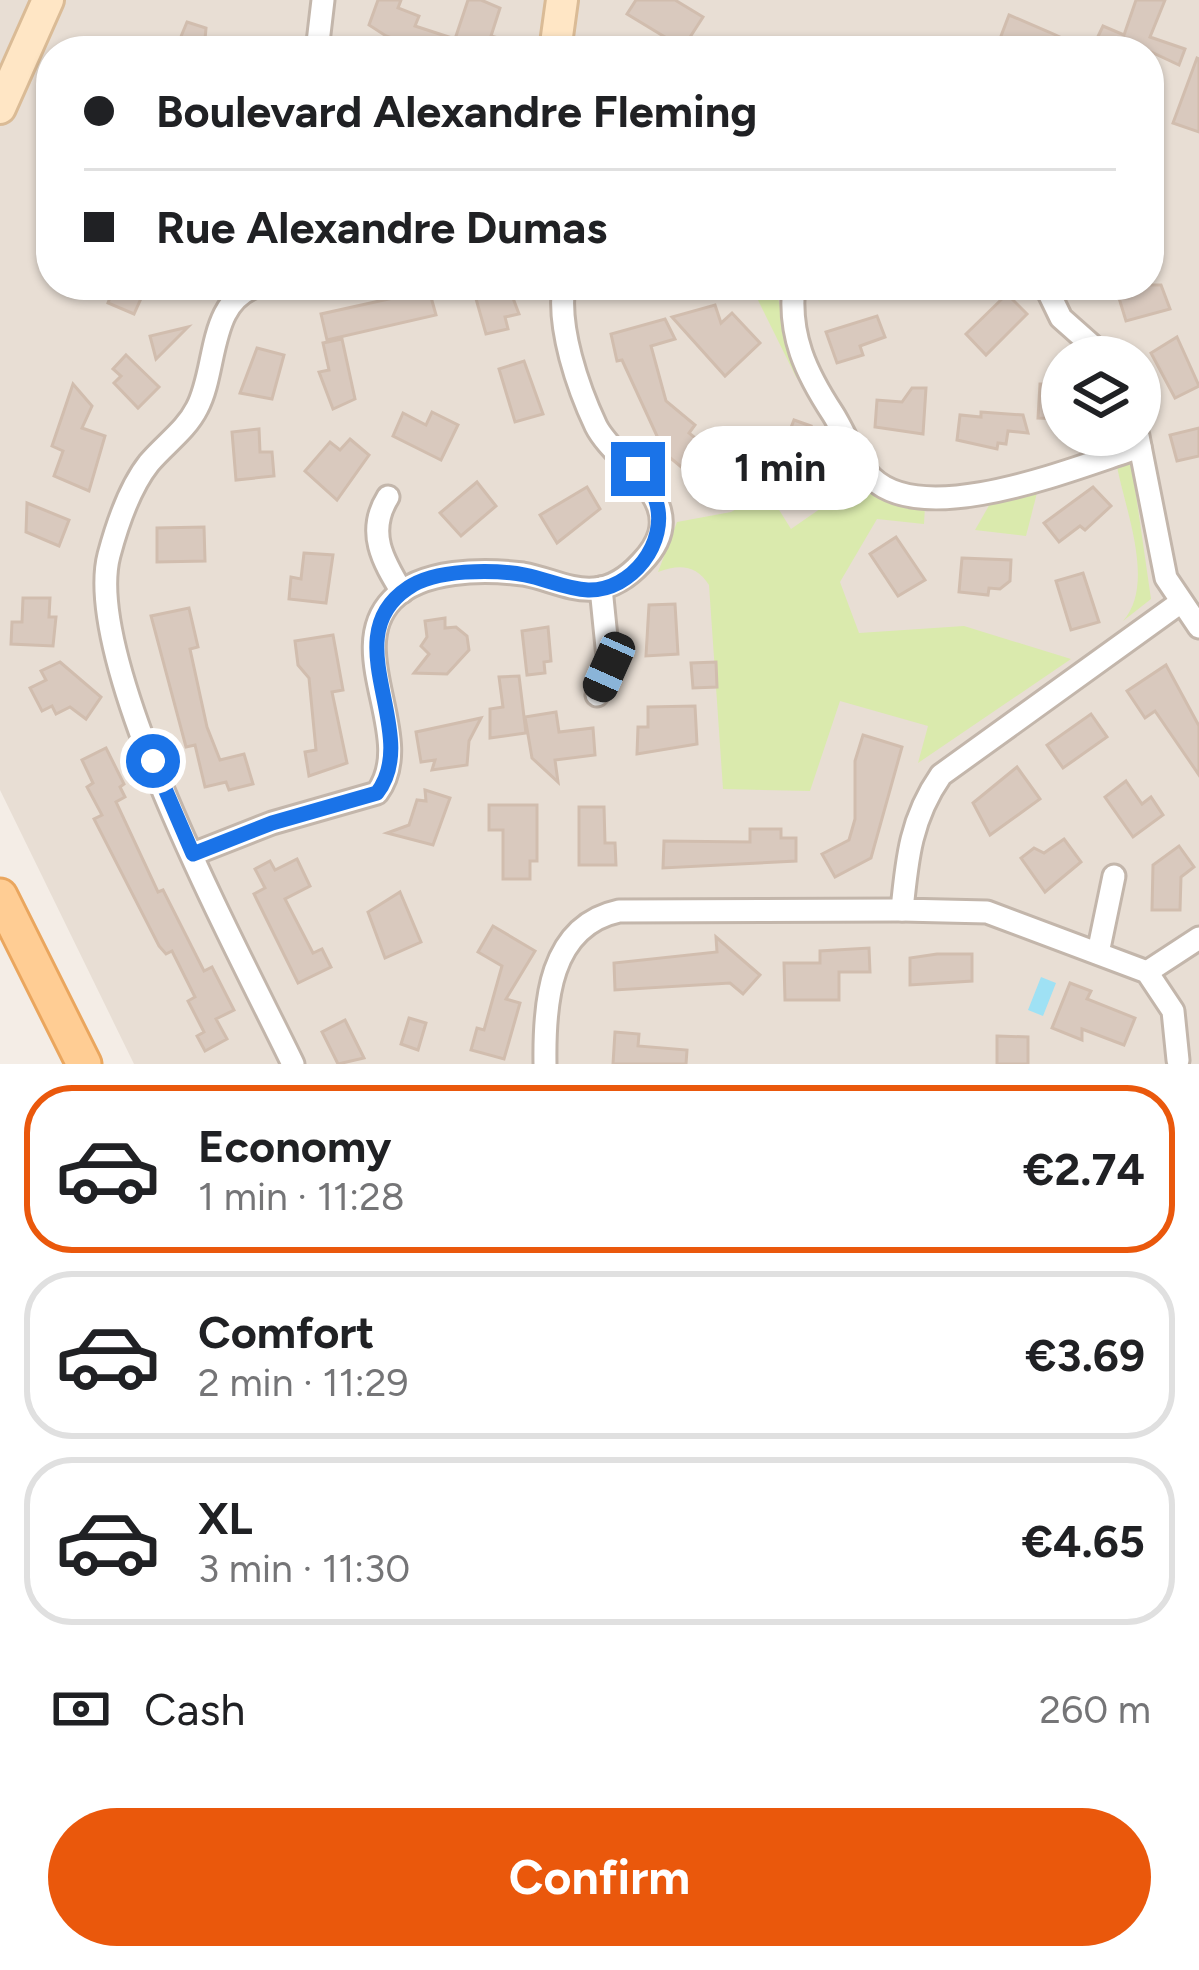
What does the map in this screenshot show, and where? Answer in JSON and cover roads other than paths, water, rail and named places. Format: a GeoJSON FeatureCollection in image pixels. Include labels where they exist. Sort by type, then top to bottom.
{"type":"FeatureCollection","features":[{"type":"Feature","properties":{"kind":"main road"},"geometry":{"type":"LineString","coordinates":[[0,896],[84,1064]]}},
{"type":"Feature","properties":{"kind":"street"},"geometry":{"type":"LineString","coordinates":[[0,108],[48,0]]}},
{"type":"Feature","properties":{"kind":"street"},"geometry":{"type":"LineString","coordinates":[[319,36],[323,0]]}},
{"type":"Feature","properties":{"kind":"street"},"geometry":{"type":"LineString","coordinates":[[557,36],[562,0]]}},
{"type":"Feature","properties":{"kind":"street"},"geometry":{"type":"LineString","coordinates":[[241,300],[224,313],[200,405],[147,466],[108,560],[110,625],[167,802],[293,1064]]}},
{"type":"Feature","properties":{"kind":"street"},"geometry":{"type":"LineString","coordinates":[[193,854],[272,823],[377,793],[391,756],[377,633],[381,616],[420,580],[521,574],[601,589],[623,579],[650,552],[658,504],[638,469],[598,431],[574,370],[566,300]]}},
{"type":"Feature","properties":{"kind":"street"},"geometry":{"type":"LineString","coordinates":[[792,300],[790,321],[809,377],[872,478],[890,488],[922,497],[980,497],[1096,456]]}},
{"type":"Feature","properties":{"kind":"street"},"geometry":{"type":"LineString","coordinates":[[1052,300],[1061,318],[1081,336]]}},
{"type":"Feature","properties":{"kind":"street"},"geometry":{"type":"LineString","coordinates":[[1142,456],[1166,578],[1199,627]]}},
{"type":"Feature","properties":{"kind":"street"},"geometry":{"type":"LineString","coordinates":[[388,497],[377,538],[382,559],[402,592]]}},
{"type":"Feature","properties":{"kind":"street"},"geometry":{"type":"LineString","coordinates":[[597,695],[609,667],[601,589]]}},
{"type":"Feature","properties":{"kind":"street"},"geometry":{"type":"LineString","coordinates":[[902,910],[909,839],[922,802],[941,775],[1181,602]]}},
{"type":"Feature","properties":{"kind":"street"},"geometry":{"type":"LineString","coordinates":[[1098,953],[1114,876]]}},
{"type":"Feature","properties":{"kind":"street"},"geometry":{"type":"LineString","coordinates":[[545,1064],[544,1017],[565,946],[592,917],[619,911],[987,912],[1148,972],[1173,1011],[1178,1060]]}},
{"type":"Feature","properties":{"kind":"street"},"geometry":{"type":"LineString","coordinates":[[1148,972],[1199,938]]}},
{"type":"Feature","properties":{"kind":"water"},"geometry":{"type":"Polygon","coordinates":[[[1041,977],[1056,983],[1043,1016],[1028,1010],[1041,977]]]}}]}
